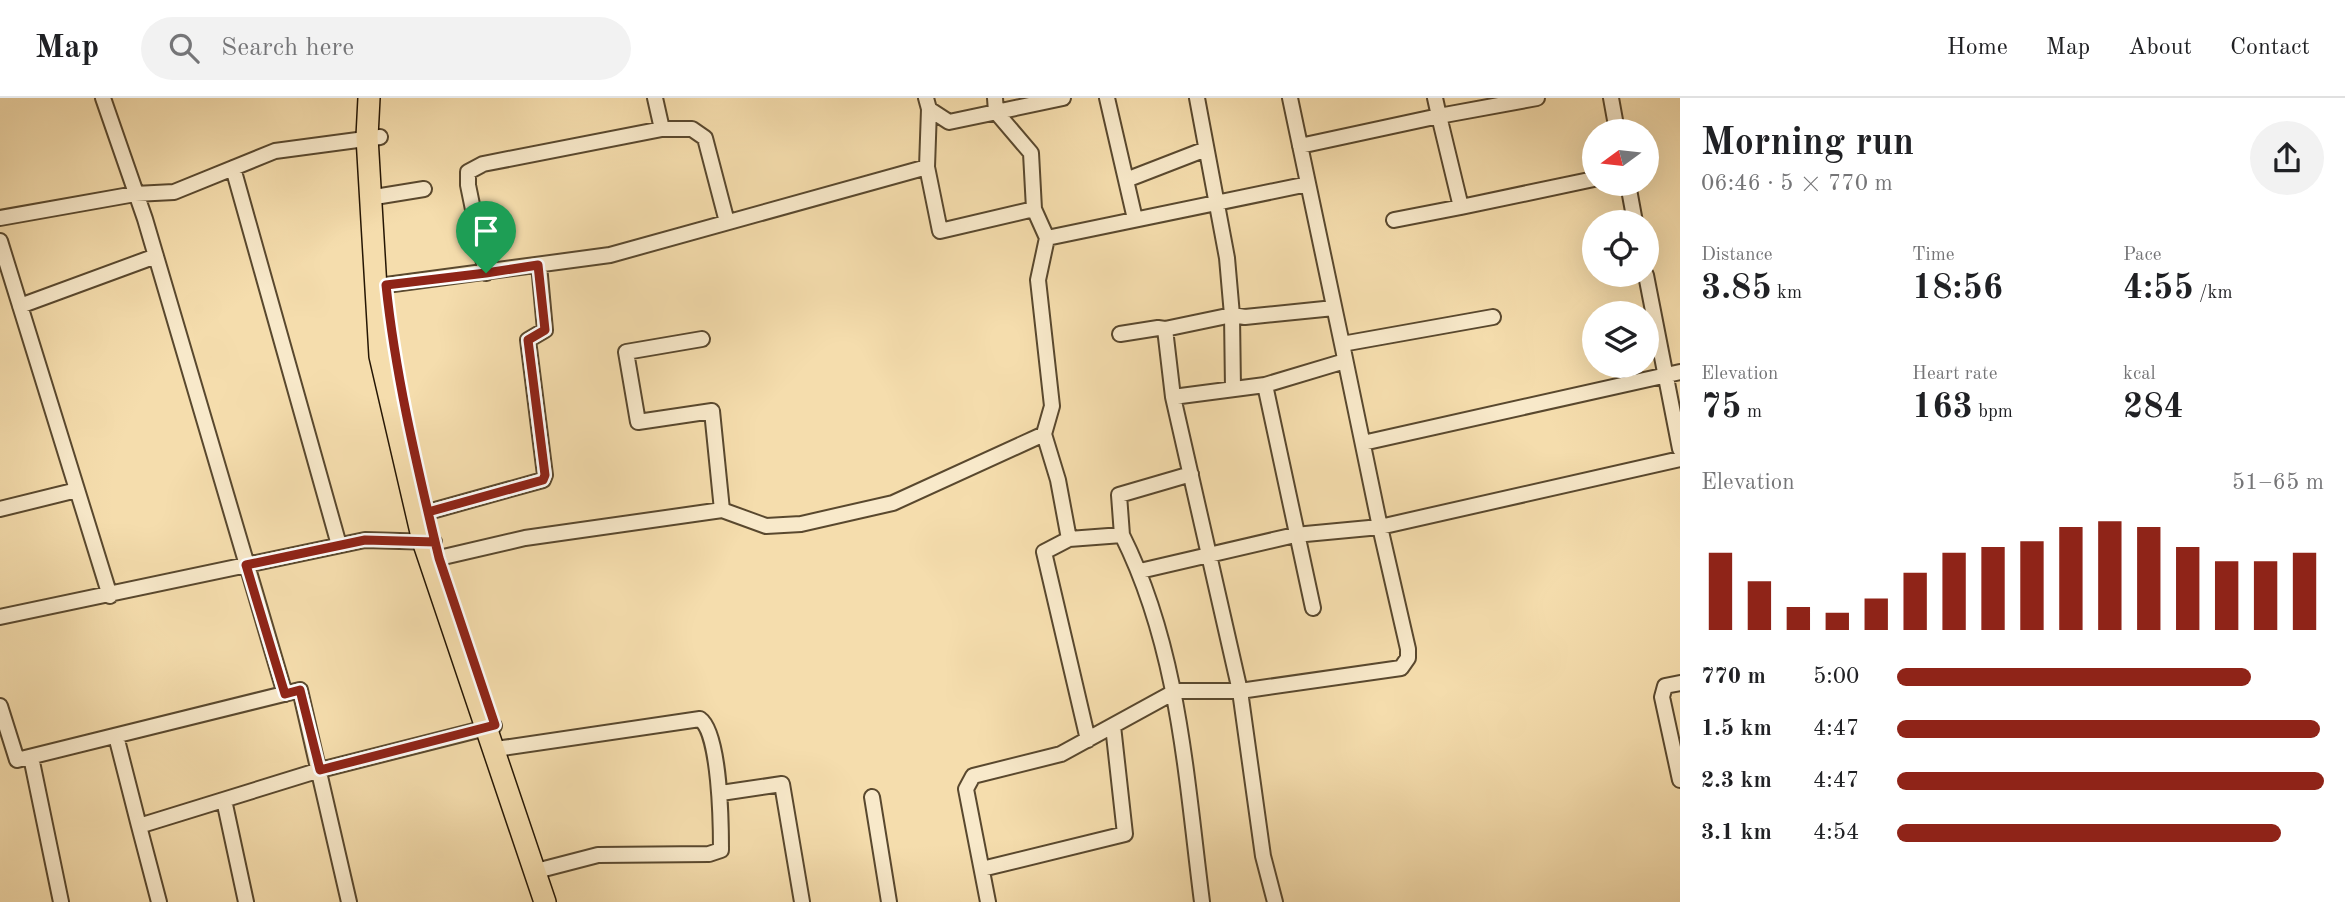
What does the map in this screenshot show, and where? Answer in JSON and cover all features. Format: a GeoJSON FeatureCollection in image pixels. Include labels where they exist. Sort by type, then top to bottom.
{"type":"FeatureCollection","features":[{"type":"Feature","properties":{"kind":"main road"},"geometry":{"type":"LineString","coordinates":[[369,98],[381,196],[386,285],[403,403],[428,512],[432,547]]}},
{"type":"Feature","properties":{"kind":"main road"},"geometry":{"type":"LineString","coordinates":[[383,98],[373,137],[380,356],[432,547],[545,902]]}},
{"type":"Feature","properties":{"kind":"main road"},"geometry":{"type":"LineString","coordinates":[[490,727],[503,748],[555,902]]}},
{"type":"Feature","properties":{"kind":"street"},"geometry":{"type":"LineString","coordinates":[[103,98],[156,256],[285,694]]}},
{"type":"Feature","properties":{"kind":"street"},"geometry":{"type":"LineString","coordinates":[[655,98],[662,129]]}},
{"type":"Feature","properties":{"kind":"street"},"geometry":{"type":"LineString","coordinates":[[928,103],[949,122],[995,105],[1063,98]]}},
{"type":"Feature","properties":{"kind":"street"},"geometry":{"type":"LineString","coordinates":[[1107,98],[1135,219]]}},
{"type":"Feature","properties":{"kind":"street"},"geometry":{"type":"LineString","coordinates":[[1197,98],[1227,258],[1232,315],[1233,389]]}},
{"type":"Feature","properties":{"kind":"street"},"geometry":{"type":"LineString","coordinates":[[988,902],[966,789],[972,776],[1061,754],[1176,691],[1240,691],[1401,668],[1408,658],[1290,98]]}},
{"type":"Feature","properties":{"kind":"street"},"geometry":{"type":"LineString","coordinates":[[1436,98],[1461,208]]}},
{"type":"Feature","properties":{"kind":"street"},"geometry":{"type":"LineString","coordinates":[[1300,146],[1537,98]]}},
{"type":"Feature","properties":{"kind":"street"},"geometry":{"type":"LineString","coordinates":[[1611,98],[1615,119]]}},
{"type":"Feature","properties":{"kind":"street"},"geometry":{"type":"LineString","coordinates":[[928,103],[927,167],[940,231],[1034,209]]}},
{"type":"Feature","properties":{"kind":"street"},"geometry":{"type":"LineString","coordinates":[[995,105],[1031,153],[1034,209],[1047,238],[1038,280],[1052,406],[1044,434],[1058,480],[1069,539]]}},
{"type":"Feature","properties":{"kind":"street"},"geometry":{"type":"LineString","coordinates":[[486,273],[468,185],[468,172],[474,168],[662,129],[692,128],[705,138],[727,222]]}},
{"type":"Feature","properties":{"kind":"street"},"geometry":{"type":"LineString","coordinates":[[0,218],[135,194],[174,192],[275,151],[373,137]]}},
{"type":"Feature","properties":{"kind":"street"},"geometry":{"type":"LineString","coordinates":[[1126,180],[1206,149]]}},
{"type":"Feature","properties":{"kind":"street"},"geometry":{"type":"LineString","coordinates":[[386,285],[610,255],[927,167]]}},
{"type":"Feature","properties":{"kind":"street"},"geometry":{"type":"LineString","coordinates":[[233,168],[339,545]]}},
{"type":"Feature","properties":{"kind":"street"},"geometry":{"type":"LineString","coordinates":[[1394,220],[1582,182]]}},
{"type":"Feature","properties":{"kind":"street"},"geometry":{"type":"LineString","coordinates":[[1047,238],[1308,184]]}},
{"type":"Feature","properties":{"kind":"street"},"geometry":{"type":"LineString","coordinates":[[381,196],[424,189]]}},
{"type":"Feature","properties":{"kind":"street"},"geometry":{"type":"LineString","coordinates":[[0,241],[110,596]]}},
{"type":"Feature","properties":{"kind":"street"},"geometry":{"type":"LineString","coordinates":[[20,306],[156,256]]}},
{"type":"Feature","properties":{"kind":"street"},"geometry":{"type":"LineString","coordinates":[[428,512],[543,480],[545,475],[528,340],[545,330],[538,265]]}},
{"type":"Feature","properties":{"kind":"street"},"geometry":{"type":"LineString","coordinates":[[1649,287],[1673,373],[1680,449]]}},
{"type":"Feature","properties":{"kind":"street"},"geometry":{"type":"LineString","coordinates":[[1120,334],[1158,328],[1165,330],[1232,315],[1245,317],[1334,308]]}},
{"type":"Feature","properties":{"kind":"street"},"geometry":{"type":"LineString","coordinates":[[1342,344],[1493,317]]}},
{"type":"Feature","properties":{"kind":"street"},"geometry":{"type":"LineString","coordinates":[[1165,330],[1173,397],[1240,691],[1264,856],[1275,902]]}},
{"type":"Feature","properties":{"kind":"street"},"geometry":{"type":"LineString","coordinates":[[702,339],[626,352],[638,422],[712,411],[722,510]]}},
{"type":"Feature","properties":{"kind":"street"},"geometry":{"type":"LineString","coordinates":[[1173,397],[1265,385],[1345,361]]}},
{"type":"Feature","properties":{"kind":"street"},"geometry":{"type":"LineString","coordinates":[[1363,443],[1673,373]]}},
{"type":"Feature","properties":{"kind":"street"},"geometry":{"type":"LineString","coordinates":[[1265,385],[1295,535],[1313,608]]}},
{"type":"Feature","properties":{"kind":"street"},"geometry":{"type":"LineString","coordinates":[[0,617],[110,596],[365,540],[432,547],[525,538],[722,510],[766,526],[801,524],[893,503],[1044,434]]}},
{"type":"Feature","properties":{"kind":"street"},"geometry":{"type":"LineString","coordinates":[[1140,571],[1295,535],[1381,527],[1680,459]]}},
{"type":"Feature","properties":{"kind":"street"},"geometry":{"type":"LineString","coordinates":[[1191,474],[1119,495],[1122,535],[1140,571],[1176,691],[1202,902]]}},
{"type":"Feature","properties":{"kind":"street"},"geometry":{"type":"LineString","coordinates":[[0,509],[77,490]]}},
{"type":"Feature","properties":{"kind":"street"},"geometry":{"type":"LineString","coordinates":[[1088,740],[1044,552],[1069,539],[1122,535]]}},
{"type":"Feature","properties":{"kind":"street"},"geometry":{"type":"LineString","coordinates":[[1680,683],[1664,686],[1662,697],[1680,780]]}},
{"type":"Feature","properties":{"kind":"street"},"geometry":{"type":"LineString","coordinates":[[0,706],[17,760],[300,690],[349,902]]}},
{"type":"Feature","properties":{"kind":"street"},"geometry":{"type":"LineString","coordinates":[[503,748],[700,719],[709,734],[721,793],[721,850],[709,854],[598,855],[544,869]]}},
{"type":"Feature","properties":{"kind":"street"},"geometry":{"type":"LineString","coordinates":[[982,869],[1125,834],[1112,726]]}},
{"type":"Feature","properties":{"kind":"street"},"geometry":{"type":"LineString","coordinates":[[139,825],[320,770],[490,727]]}},
{"type":"Feature","properties":{"kind":"street"},"geometry":{"type":"LineString","coordinates":[[116,736],[159,902]]}},
{"type":"Feature","properties":{"kind":"street"},"geometry":{"type":"LineString","coordinates":[[31,757],[61,902]]}},
{"type":"Feature","properties":{"kind":"street"},"geometry":{"type":"LineString","coordinates":[[721,793],[782,784],[802,902]]}},
{"type":"Feature","properties":{"kind":"street"},"geometry":{"type":"LineString","coordinates":[[872,797],[890,902]]}},
{"type":"Feature","properties":{"kind":"street"},"geometry":{"type":"LineString","coordinates":[[224,800],[246,902]]}},
{"type":"Feature","properties":{"kind":"route"},"geometry":{"type":"LineString","coordinates":[[486,273],[386,285],[391,335],[403,403],[428,512],[435,542],[365,540],[246,565],[285,694],[300,690],[320,770],[495,725],[439,558],[428,512],[525,486],[543,480],[545,475],[528,340],[545,330],[538,265],[486,273]]}}]}
